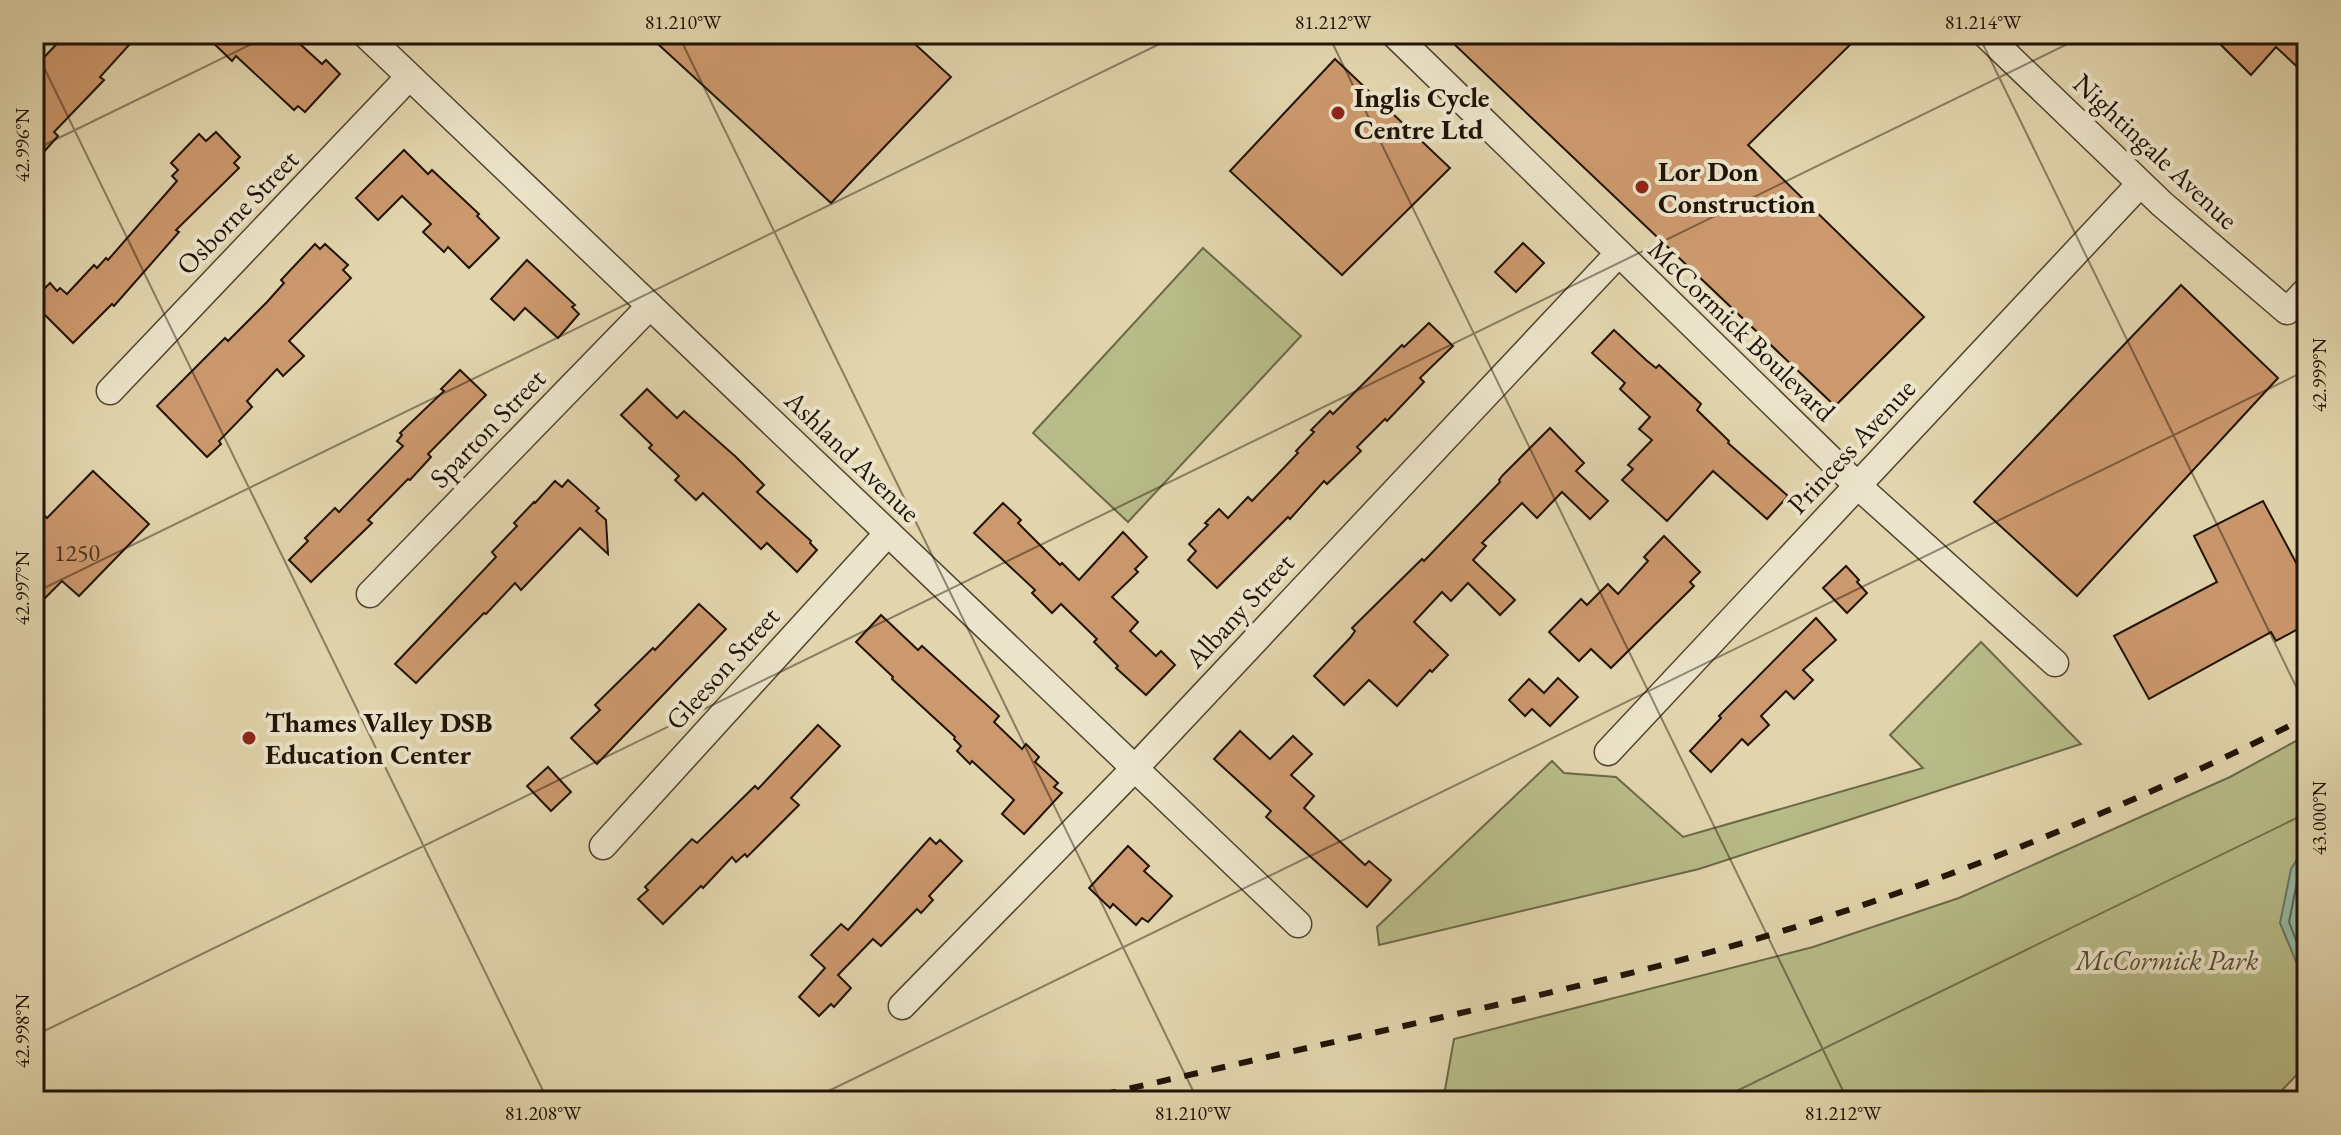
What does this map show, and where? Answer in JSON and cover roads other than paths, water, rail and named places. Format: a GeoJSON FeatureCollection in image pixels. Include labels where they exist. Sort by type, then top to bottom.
{"type":"FeatureCollection","features":[{"type":"Feature","properties":{"kind":"street","name":"Ashland Avenue"},"geometry":{"type":"LineString","coordinates":[[365,34],[1298,924]]}},
{"type":"Feature","properties":{"kind":"street","name":"McCormick Boulevard"},"geometry":{"type":"LineString","coordinates":[[1394,34],[1858,486],[2055,663]]}},
{"type":"Feature","properties":{"kind":"street","name":"Nightingale Avenue"},"geometry":{"type":"LineString","coordinates":[[1985,34],[2140,184],[2287,311],[2307,290]]}},
{"type":"Feature","properties":{"kind":"street","name":"Osborne Street"},"geometry":{"type":"LineString","coordinates":[[110,391],[409,77]]}},
{"type":"Feature","properties":{"kind":"street","name":"Princess Avenue"},"geometry":{"type":"LineString","coordinates":[[1608,752],[2140,184]]}},
{"type":"Feature","properties":{"kind":"street","name":"Albany Street"},"geometry":{"type":"LineString","coordinates":[[902,1006],[1135,768],[1618,254]]}},
{"type":"Feature","properties":{"kind":"street","name":"Sparton Street"},"geometry":{"type":"LineString","coordinates":[[370,594],[650,306]]}},
{"type":"Feature","properties":{"kind":"street","name":"Gleeson Street"},"geometry":{"type":"LineString","coordinates":[[603,846],[888,533]]}},
{"type":"Feature","properties":{"kind":"water"},"geometry":{"type":"Polygon","coordinates":[[[2307,843],[2307,973],[2297,964],[2280,923],[2291,869],[2307,843]]]}},
{"type":"Feature","properties":{"kind":"railway"},"geometry":{"type":"LineString","coordinates":[[1075,1101],[1595,982],[1818,920],[1961,870],[2102,813],[2307,717]]}},
{"type":"Feature","properties":{"kind":"place","name":"Inglis Cycle Centre Ltd"},"geometry":{"type":"Point","coordinates":[1338,113]}},
{"type":"Feature","properties":{"kind":"place","name":"Lor Don Construction"},"geometry":{"type":"Point","coordinates":[1642,187]}},
{"type":"Feature","properties":{"kind":"place","name":"Thames Valley DSB Education Center"},"geometry":{"type":"Point","coordinates":[249,738]}},
{"type":"Feature","properties":{"kind":"park label","name":"McCormick Park"},"geometry":{"type":"Point","coordinates":[2167,960]}}]}
